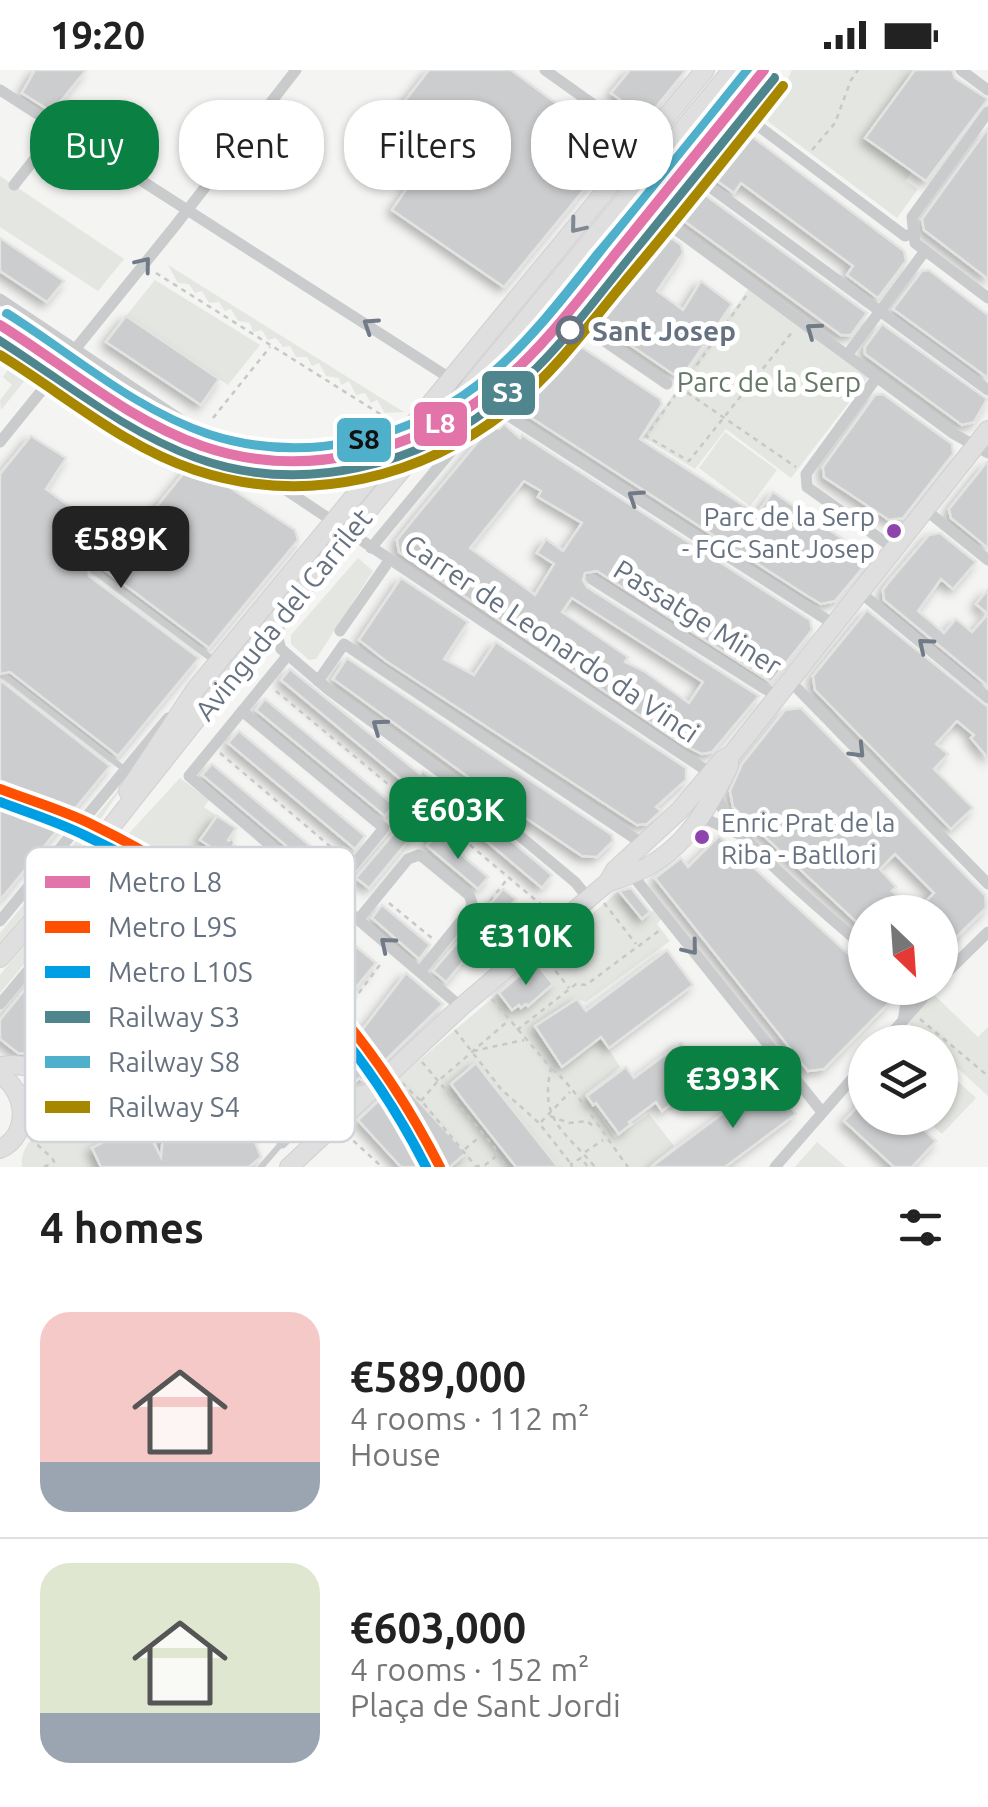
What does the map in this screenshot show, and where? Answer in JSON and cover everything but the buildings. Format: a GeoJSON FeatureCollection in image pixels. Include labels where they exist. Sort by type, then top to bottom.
{"type":"FeatureCollection","features":[{"type":"Feature","properties":{"kind":"main road","name":"Avinguda del Carrilet"},"geometry":{"type":"LineString","coordinates":[[673,110],[706,70]]}},
{"type":"Feature","properties":{"kind":"main road","name":"Avinguda del Carrilet"},"geometry":{"type":"LineString","coordinates":[[673,141],[732,70]]}},
{"type":"Feature","properties":{"kind":"main road","name":"Avinguda del Carrilet"},"geometry":{"type":"LineString","coordinates":[[87,847],[195,690],[607,190]]}},
{"type":"Feature","properties":{"kind":"main road","name":"Avinguda del Carrilet"},"geometry":{"type":"LineString","coordinates":[[94,847],[633,190]]}},
{"type":"Feature","properties":{"kind":"main road"},"geometry":{"type":"LineString","coordinates":[[608,882],[667,855],[692,832],[716,794],[729,762],[861,592],[983,450],[988,430]]}},
{"type":"Feature","properties":{"kind":"main road"},"geometry":{"type":"LineString","coordinates":[[355,1104],[461,1006],[596,901],[615,870],[662,826],[722,760],[729,762]]}},
{"type":"Feature","properties":{"kind":"main road","name":"Avinguda del Carrilet"},"geometry":{"type":"LineString","coordinates":[[0,958],[25,928]]}},
{"type":"Feature","properties":{"kind":"main road"},"geometry":{"type":"LineString","coordinates":[[0,1066],[25,1068]]}},
{"type":"Feature","properties":{"kind":"main road"},"geometry":{"type":"LineString","coordinates":[[0,1075],[14,1086],[21,1103],[12,1167]]}},
{"type":"Feature","properties":{"kind":"main road"},"geometry":{"type":"LineString","coordinates":[[355,1097],[363,1095]]}},
{"type":"Feature","properties":{"kind":"main road"},"geometry":{"type":"LineString","coordinates":[[21,1103],[25,1098]]}},
{"type":"Feature","properties":{"kind":"main road"},"geometry":{"type":"LineString","coordinates":[[289,1167],[310,1142]]}},
{"type":"Feature","properties":{"kind":"street"},"geometry":{"type":"LineString","coordinates":[[0,442],[296,70]]}},
{"type":"Feature","properties":{"kind":"street"},"geometry":{"type":"LineString","coordinates":[[545,70],[587,100]]}},
{"type":"Feature","properties":{"kind":"street","name":"Avinguda del Carrilet"},"geometry":{"type":"LineString","coordinates":[[371,548],[483,414],[495,407],[506,380],[764,70]]}},
{"type":"Feature","properties":{"kind":"street"},"geometry":{"type":"LineString","coordinates":[[961,70],[988,90]]}},
{"type":"Feature","properties":{"kind":"street"},"geometry":{"type":"LineString","coordinates":[[0,90],[30,108]]}},
{"type":"Feature","properties":{"kind":"street"},"geometry":{"type":"LineString","coordinates":[[847,355],[882,307],[918,242],[912,217],[988,112]]}},
{"type":"Feature","properties":{"kind":"street"},"geometry":{"type":"LineString","coordinates":[[744,116],[918,242],[988,298]]}},
{"type":"Feature","properties":{"kind":"street"},"geometry":{"type":"LineString","coordinates":[[14,184],[30,164]]}},
{"type":"Feature","properties":{"kind":"street"},"geometry":{"type":"LineString","coordinates":[[695,176],[882,307],[988,390]]}},
{"type":"Feature","properties":{"kind":"street"},"geometry":{"type":"LineString","coordinates":[[159,189],[835,625]]}},
{"type":"Feature","properties":{"kind":"street"},"geometry":{"type":"LineString","coordinates":[[638,190],[648,209],[876,377],[983,450]]}},
{"type":"Feature","properties":{"kind":"street","name":"Carrer de Leonardo da Vinci"},"geometry":{"type":"LineString","coordinates":[[0,299],[710,774]]}},
{"type":"Feature","properties":{"kind":"street"},"geometry":{"type":"LineString","coordinates":[[562,312],[667,384]]}},
{"type":"Feature","properties":{"kind":"street"},"geometry":{"type":"LineString","coordinates":[[876,377],[804,472],[807,487],[896,550]]}},
{"type":"Feature","properties":{"kind":"street"},"geometry":{"type":"LineString","coordinates":[[927,511],[988,560]]}},
{"type":"Feature","properties":{"kind":"street","name":"Avinguda del Carrilet"},"geometry":{"type":"LineString","coordinates":[[318,681],[386,565]]}},
{"type":"Feature","properties":{"kind":"street","name":"Passatge Miner"},"geometry":{"type":"LineString","coordinates":[[592,579],[778,697]]}},
{"type":"Feature","properties":{"kind":"street"},"geometry":{"type":"LineString","coordinates":[[861,592],[988,698]]}},
{"type":"Feature","properties":{"kind":"street"},"geometry":{"type":"LineString","coordinates":[[282,615],[278,644],[288,655],[466,790],[596,901]]}},
{"type":"Feature","properties":{"kind":"street"},"geometry":{"type":"LineString","coordinates":[[342,638],[641,846],[638,882],[822,1112]]}},
{"type":"Feature","properties":{"kind":"street","name":"Avinguda del Carrilet"},"geometry":{"type":"LineString","coordinates":[[271,847],[189,776],[288,655]]}},
{"type":"Feature","properties":{"kind":"street"},"geometry":{"type":"LineString","coordinates":[[790,682],[988,884]]}},
{"type":"Feature","properties":{"kind":"street","name":"Avinguda del Carrilet"},"geometry":{"type":"LineString","coordinates":[[62,847],[195,690]]}},
{"type":"Feature","properties":{"kind":"street"},"geometry":{"type":"LineString","coordinates":[[242,710],[384,828],[355,863]]}},
{"type":"Feature","properties":{"kind":"street"},"geometry":{"type":"LineString","coordinates":[[716,794],[722,810],[745,837],[848,932]]}},
{"type":"Feature","properties":{"kind":"street"},"geometry":{"type":"LineString","coordinates":[[662,826],[702,816],[745,837]]}},
{"type":"Feature","properties":{"kind":"street"},"geometry":{"type":"LineString","coordinates":[[358,920],[412,856],[422,856],[439,870],[468,895],[472,906],[420,972]]}},
{"type":"Feature","properties":{"kind":"street","name":"Avinguda del Carrilet"},"geometry":{"type":"LineString","coordinates":[[0,922],[25,892]]}},
{"type":"Feature","properties":{"kind":"street"},"geometry":{"type":"LineString","coordinates":[[355,918],[461,1006]]}},
{"type":"Feature","properties":{"kind":"street"},"geometry":{"type":"LineString","coordinates":[[958,962],[988,932]]}},
{"type":"Feature","properties":{"kind":"street"},"geometry":{"type":"LineString","coordinates":[[0,1004],[25,974]]}},
{"type":"Feature","properties":{"kind":"street"},"geometry":{"type":"LineString","coordinates":[[903,1021],[906,1005]]}},
{"type":"Feature","properties":{"kind":"street"},"geometry":{"type":"LineString","coordinates":[[899,1025],[917,1005]]}},
{"type":"Feature","properties":{"kind":"street"},"geometry":{"type":"LineString","coordinates":[[774,1167],[848,1083]]}},
{"type":"Feature","properties":{"kind":"lane"},"geometry":{"type":"LineString","coordinates":[[93,570],[217,663]]}},
{"type":"Feature","properties":{"kind":"lane"},"geometry":{"type":"LineString","coordinates":[[6,677],[125,770]]}},
{"type":"Feature","properties":{"kind":"lane"},"geometry":{"type":"LineString","coordinates":[[261,1167],[282,1143]]}},
{"type":"Feature","properties":{"kind":"path"},"geometry":{"type":"LineString","coordinates":[[804,160],[834,123],[858,70]]}},
{"type":"Feature","properties":{"kind":"path"},"geometry":{"type":"LineString","coordinates":[[156,274],[397,425]]}},
{"type":"Feature","properties":{"kind":"path"},"geometry":{"type":"LineString","coordinates":[[750,291],[646,436],[689,461],[797,326]]}},
{"type":"Feature","properties":{"kind":"path"},"geometry":{"type":"LineString","coordinates":[[213,418],[271,346]]}},
{"type":"Feature","properties":{"kind":"path"},"geometry":{"type":"LineString","coordinates":[[681,387],[804,472]]}},
{"type":"Feature","properties":{"kind":"path"},"geometry":{"type":"LineString","coordinates":[[273,688],[406,799]]}},
{"type":"Feature","properties":{"kind":"path"},"geometry":{"type":"LineString","coordinates":[[219,752],[331,847]]}},
{"type":"Feature","properties":{"kind":"path"},"geometry":{"type":"LineString","coordinates":[[385,823],[406,799],[414,798],[552,914]]}},
{"type":"Feature","properties":{"kind":"path"},"geometry":{"type":"LineString","coordinates":[[390,817],[415,837]]}},
{"type":"Feature","properties":{"kind":"path"},"geometry":{"type":"LineString","coordinates":[[423,844],[443,822]]}},
{"type":"Feature","properties":{"kind":"path"},"geometry":{"type":"LineString","coordinates":[[227,847],[234,839]]}},
{"type":"Feature","properties":{"kind":"path"},"geometry":{"type":"LineString","coordinates":[[490,901],[509,877]]}},
{"type":"Feature","properties":{"kind":"path"},"geometry":{"type":"LineString","coordinates":[[383,898],[438,943]]}},
{"type":"Feature","properties":{"kind":"path"},"geometry":{"type":"LineString","coordinates":[[596,901],[637,946]]}},
{"type":"Feature","properties":{"kind":"path"},"geometry":{"type":"LineString","coordinates":[[517,1030],[570,988],[576,984],[586,986],[661,929]]}},
{"type":"Feature","properties":{"kind":"path"},"geometry":{"type":"LineString","coordinates":[[542,954],[570,988]]}},
{"type":"Feature","properties":{"kind":"path"},"geometry":{"type":"LineString","coordinates":[[355,998],[382,962]]}},
{"type":"Feature","properties":{"kind":"path"},"geometry":{"type":"LineString","coordinates":[[491,998],[562,1076],[626,1165],[618,1167]]}},
{"type":"Feature","properties":{"kind":"path"},"geometry":{"type":"LineString","coordinates":[[919,1018],[988,1076]]}},
{"type":"Feature","properties":{"kind":"path"},"geometry":{"type":"LineString","coordinates":[[421,1101],[437,1082],[510,1020]]}},
{"type":"Feature","properties":{"kind":"path"},"geometry":{"type":"LineString","coordinates":[[455,1029],[501,1089],[539,1124],[572,1166],[580,1158],[588,1167]]}},
{"type":"Feature","properties":{"kind":"path"},"geometry":{"type":"LineString","coordinates":[[473,1051],[526,1040]]}},
{"type":"Feature","properties":{"kind":"path"},"geometry":{"type":"LineString","coordinates":[[420,1060],[506,1167]]}},
{"type":"Feature","properties":{"kind":"path"},"geometry":{"type":"LineString","coordinates":[[551,1068],[546,1086],[549,1115],[595,1167]]}},
{"type":"Feature","properties":{"kind":"path"},"geometry":{"type":"LineString","coordinates":[[397,1079],[421,1101],[475,1166],[485,1165],[495,1157],[495,1152]]}},
{"type":"Feature","properties":{"kind":"path"},"geometry":{"type":"LineString","coordinates":[[539,1124],[571,1091]]}},
{"type":"Feature","properties":{"kind":"path"},"geometry":{"type":"LineString","coordinates":[[549,1115],[569,1123],[587,1121],[600,1131]]}},
{"type":"Feature","properties":{"kind":"path"},"geometry":{"type":"LineString","coordinates":[[464,1150],[482,1134]]}},
{"type":"Feature","properties":{"kind":"path"},"geometry":{"type":"LineString","coordinates":[[584,1153],[604,1139]]}},
{"type":"Feature","properties":{"kind":"path"},"geometry":{"type":"LineString","coordinates":[[351,1142],[382,1167]]}},
{"type":"Feature","properties":{"kind":"path"},"geometry":{"type":"LineString","coordinates":[[14,1143],[56,1165]]}},
{"type":"Feature","properties":{"kind":"path"},"geometry":{"type":"LineString","coordinates":[[44,1167],[56,1165]]}},
{"type":"Feature","properties":{"kind":"green space"},"geometry":{"type":"Polygon","coordinates":[[[792,70],[915,70],[865,138],[912,171],[906,181],[918,189],[897,218],[762,117],[777,98],[770,92],[778,80],[785,84],[792,70]]]}},
{"type":"Feature","properties":{"kind":"green space"},"geometry":{"type":"Polygon","coordinates":[[[0,176],[124,259],[98,291],[0,227],[0,176]]]}},
{"type":"Feature","properties":{"kind":"green space"},"geometry":{"type":"Polygon","coordinates":[[[168,265],[404,412],[385,413],[377,400],[371,403],[365,393],[356,395],[349,381],[341,385],[339,378],[326,376],[319,363],[312,366],[307,357],[296,357],[290,346],[283,347],[276,338],[268,340],[262,330],[253,332],[250,323],[238,321],[231,309],[225,311],[219,302],[209,303],[202,291],[195,293],[189,284],[178,283],[168,265]]]}},
{"type":"Feature","properties":{"kind":"green space"},"geometry":{"type":"Polygon","coordinates":[[[155,280],[260,345],[228,385],[126,316],[155,280]]]}},
{"type":"Feature","properties":{"kind":"green space","name":"Parc de la Serp"},"geometry":{"type":"Polygon","coordinates":[[[749,288],[870,375],[791,478],[726,429],[695,469],[643,437],[749,288]]]}},
{"type":"Feature","properties":{"kind":"green space"},"geometry":{"type":"Polygon","coordinates":[[[30,337],[49,350],[1,410],[0,400],[12,385],[3,377],[30,337]]]}},
{"type":"Feature","properties":{"kind":"green space"},"geometry":{"type":"Polygon","coordinates":[[[725,432],[777,470],[750,506],[699,468],[725,432]]]}},
{"type":"Feature","properties":{"kind":"green space"},"geometry":{"type":"Polygon","coordinates":[[[358,558],[373,571],[316,659],[309,660],[291,644],[291,635],[358,558]]]}},
{"type":"Feature","properties":{"kind":"green space"},"geometry":{"type":"Polygon","coordinates":[[[132,773],[87,839],[80,847],[71,847],[132,773]]]}},
{"type":"Feature","properties":{"kind":"green space"},"geometry":{"type":"Polygon","coordinates":[[[180,778],[209,800],[204,807],[217,816],[200,840],[211,847],[116,847],[180,778]]]}},
{"type":"Feature","properties":{"kind":"green space"},"geometry":{"type":"Polygon","coordinates":[[[407,801],[434,823],[420,839],[394,817],[407,801]]]}},
{"type":"Feature","properties":{"kind":"green space"},"geometry":{"type":"Polygon","coordinates":[[[619,891],[642,918],[654,910],[661,919],[657,924],[670,941],[586,1002],[576,999],[551,1022],[547,1017],[536,1026],[562,1066],[587,1043],[590,1046],[601,1037],[620,1067],[585,1094],[615,1138],[649,1114],[674,1146],[653,1163],[655,1167],[450,1167],[465,1152],[397,1079],[619,891]]]}},
{"type":"Feature","properties":{"kind":"green space"},"geometry":{"type":"Polygon","coordinates":[[[25,903],[25,913],[0,943],[0,933],[25,903]]]}},
{"type":"Feature","properties":{"kind":"green space"},"geometry":{"type":"Polygon","coordinates":[[[25,944],[25,963],[0,993],[0,975],[25,944]]]}},
{"type":"Feature","properties":{"kind":"green space"},"geometry":{"type":"Polygon","coordinates":[[[915,1005],[945,1005],[978,1037],[988,1027],[988,1096],[958,1068],[958,1025],[911,1025],[903,1018],[915,1005]]]}},
{"type":"Feature","properties":{"kind":"green space"},"geometry":{"type":"Polygon","coordinates":[[[958,1082],[976,1098],[958,1117],[958,1082]]]}},
{"type":"Feature","properties":{"kind":"green space"},"geometry":{"type":"Polygon","coordinates":[[[30,1142],[172,1142],[174,1167],[22,1167],[30,1142]]]}},
{"type":"Feature","properties":{"kind":"green space"},"geometry":{"type":"Polygon","coordinates":[[[817,1142],[846,1167],[795,1167],[817,1142]]]}},
{"type":"Feature","properties":{"kind":"metro line","name":"L8"},"geometry":{"type":"LineString","coordinates":[[0,325],[148,422],[202,446],[280,461],[319,460],[397,443],[468,408],[533,353],[764,70]]}},
{"type":"Feature","properties":{"kind":"metro line","name":"L9S"},"geometry":{"type":"LineString","coordinates":[[0,789],[82,820],[134,847]]}},
{"type":"Feature","properties":{"kind":"metro line","name":"L10S"},"geometry":{"type":"LineString","coordinates":[[0,802],[106,847]]}},
{"type":"Feature","properties":{"kind":"metro line","name":"L9S"},"geometry":{"type":"LineString","coordinates":[[355,1034],[409,1111],[440,1167]]}},
{"type":"Feature","properties":{"kind":"metro line","name":"L10S"},"geometry":{"type":"LineString","coordinates":[[355,1054],[396,1113],[426,1167]]}},
{"type":"Feature","properties":{"kind":"rail line","name":"S8"},"geometry":{"type":"LineString","coordinates":[[7,314],[155,412],[209,435],[284,448],[322,447],[395,431],[463,396],[522,345],[748,70]]}},
{"type":"Feature","properties":{"kind":"rail line","name":"S3"},"geometry":{"type":"LineString","coordinates":[[0,340],[143,432],[194,456],[234,468],[275,474],[317,473],[397,456],[472,419],[506,395],[540,363],[774,78]]}},
{"type":"Feature","properties":{"kind":"rail line","name":"S4"},"geometry":{"type":"LineString","coordinates":[[0,355],[119,433],[195,470],[279,486],[363,479],[404,467],[480,430],[546,374],[783,86]]}},
{"type":"Feature","properties":{"kind":"place","name":"Sant Josep"},"geometry":{"type":"Point","coordinates":[570,330]}},
{"type":"Feature","properties":{"kind":"place","name":"Parc de la Serp - FGC Sant Josep"},"geometry":{"type":"Point","coordinates":[894,531]}},
{"type":"Feature","properties":{"kind":"place","name":"Enric Prat de la Riba - Batllori"},"geometry":{"type":"Point","coordinates":[702,837]}}]}
